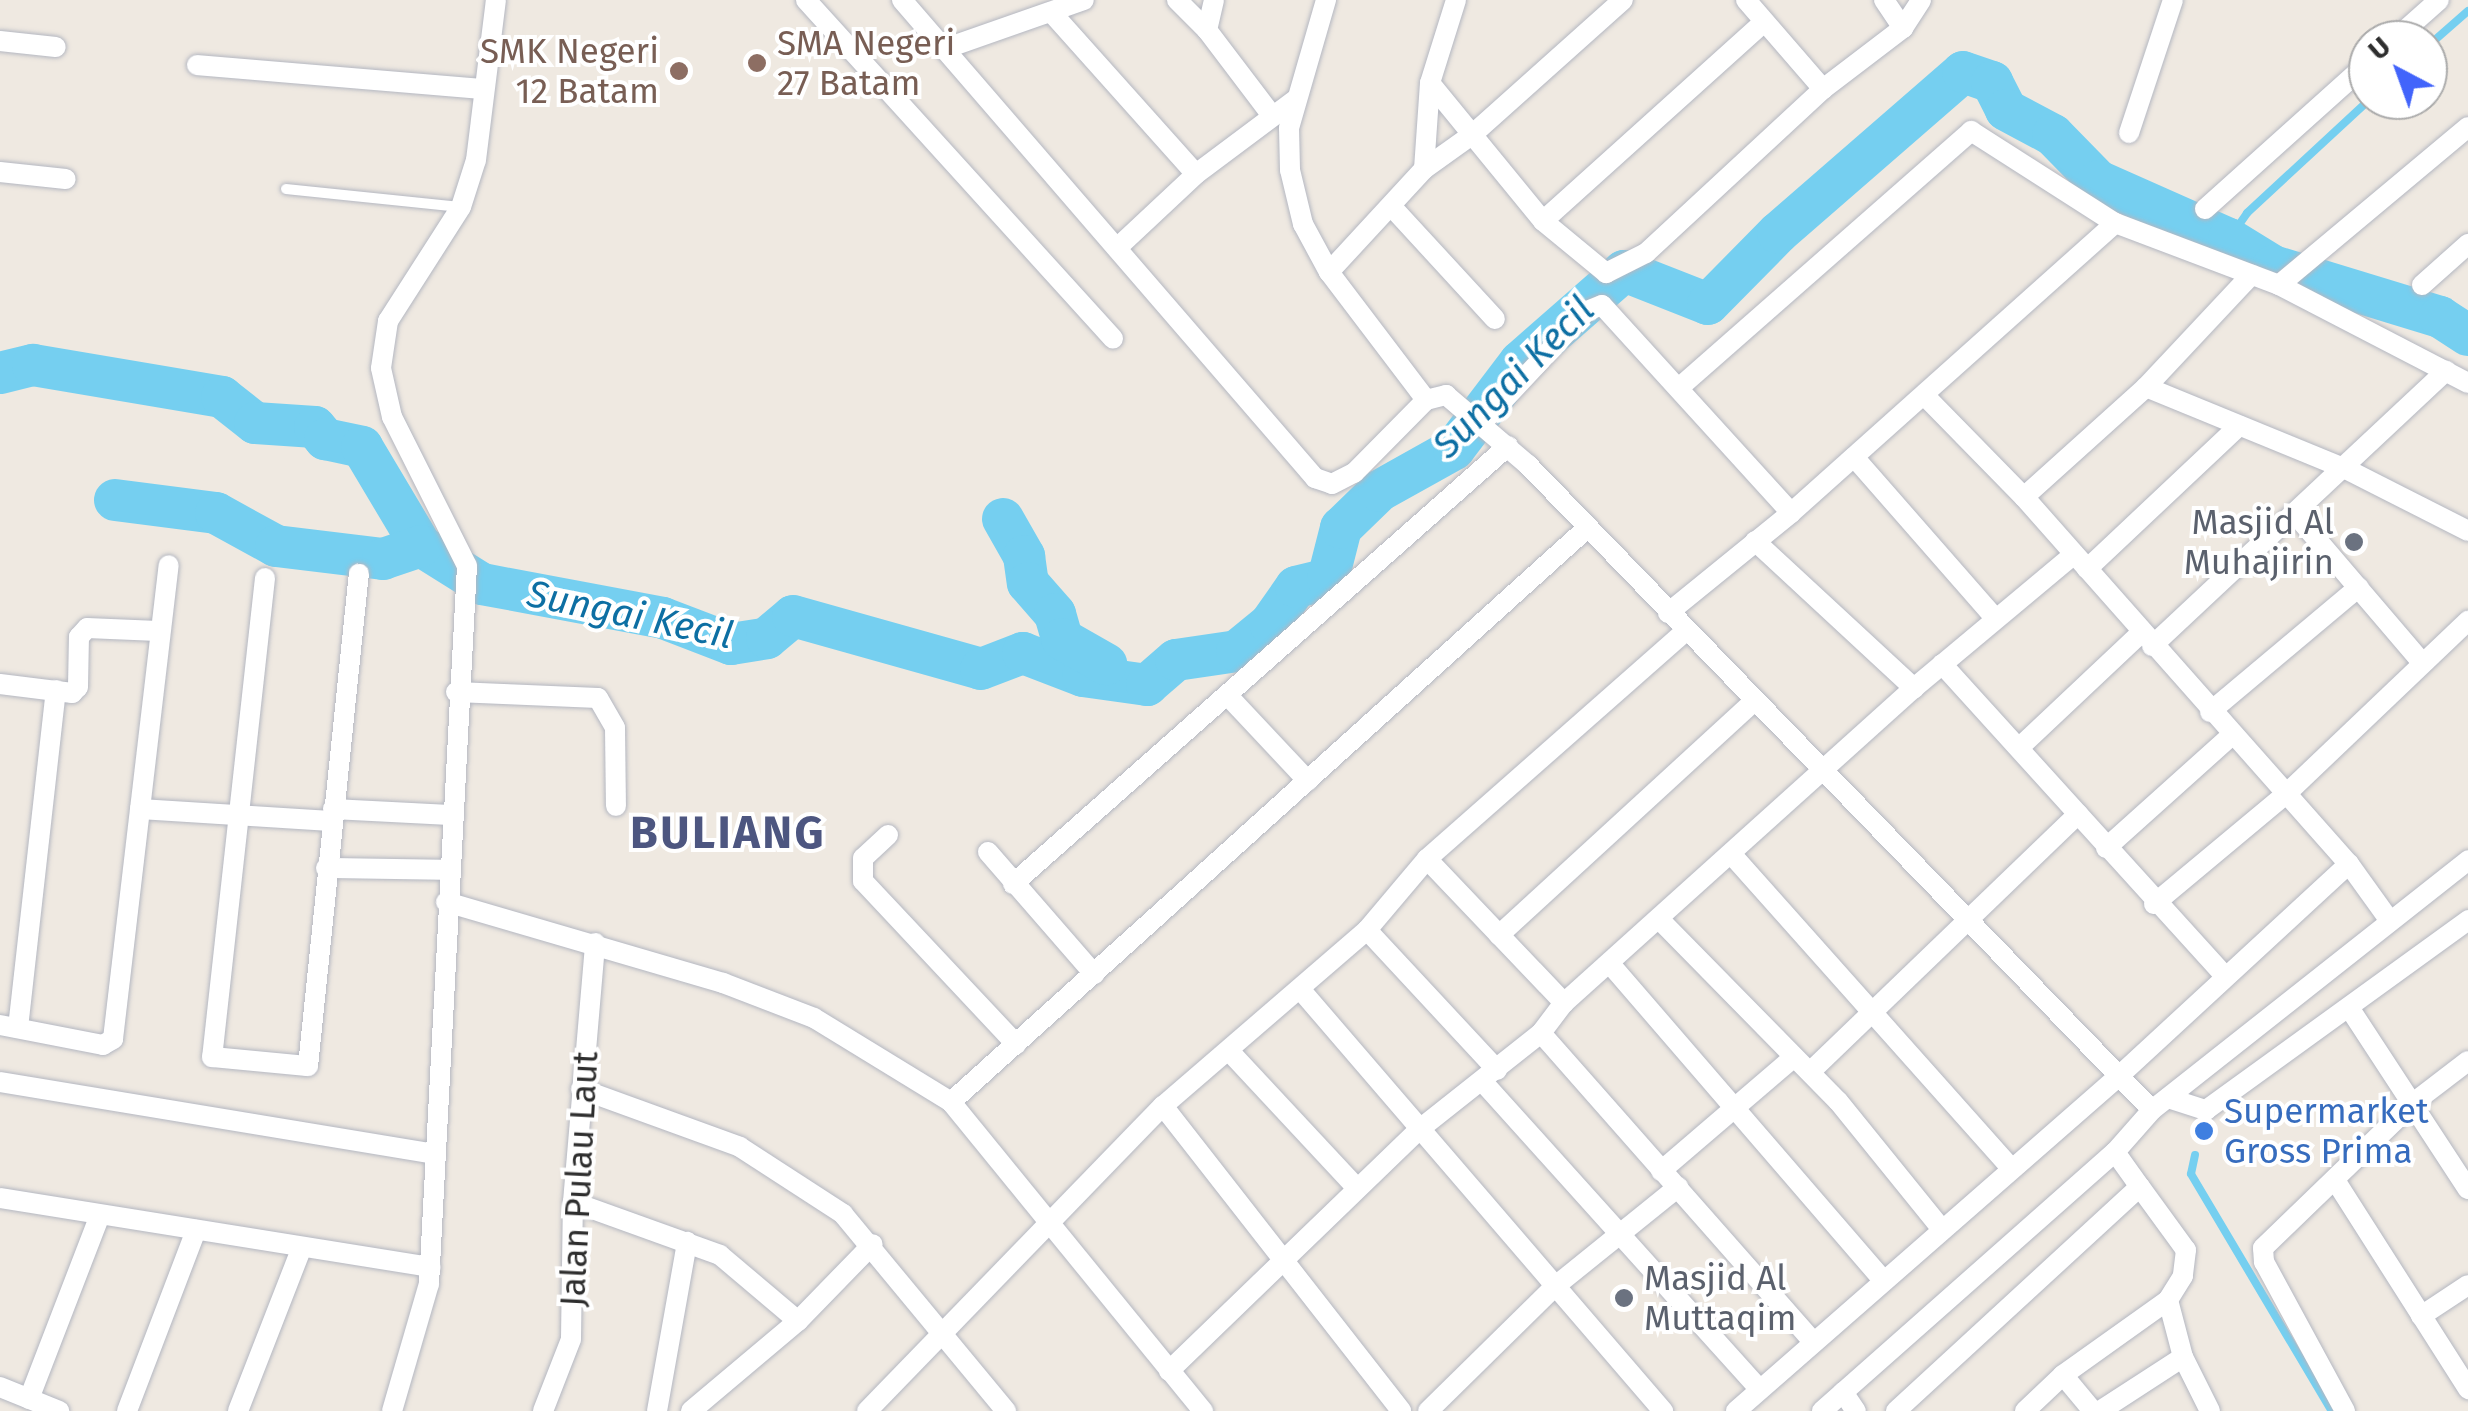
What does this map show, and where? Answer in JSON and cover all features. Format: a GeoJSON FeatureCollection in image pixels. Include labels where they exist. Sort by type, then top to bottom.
{"type":"FeatureCollection","features":[{"type":"Feature","properties":{"kind":"street"},"geometry":{"type":"LineString","coordinates":[[392,1411],[430,1267],[456,692],[467,566],[392,417],[381,368],[388,321],[460,207],[476,160],[481,89],[496,0]]}},
{"type":"Feature","properties":{"kind":"street"},"geometry":{"type":"LineString","coordinates":[[806,0],[1113,339]]}},
{"type":"Feature","properties":{"kind":"street"},"geometry":{"type":"LineString","coordinates":[[902,0],[1322,483],[1354,473],[1436,398]]}},
{"type":"Feature","properties":{"kind":"street"},"geometry":{"type":"LineString","coordinates":[[944,50],[1084,0]]}},
{"type":"Feature","properties":{"kind":"street"},"geometry":{"type":"LineString","coordinates":[[1177,0],[1207,30],[1270,113]]}},
{"type":"Feature","properties":{"kind":"street"},"geometry":{"type":"LineString","coordinates":[[1207,30],[1214,0]]}},
{"type":"Feature","properties":{"kind":"street"},"geometry":{"type":"LineString","coordinates":[[1326,0],[1295,100],[1290,170],[1302,224],[1330,272],[1436,398],[1481,421],[1508,446],[1585,530],[2119,1076],[2160,1104],[2206,1110],[2468,920]]}},
{"type":"Feature","properties":{"kind":"street"},"geometry":{"type":"LineString","coordinates":[[1424,169],[1430,82],[1456,0]]}},
{"type":"Feature","properties":{"kind":"street"},"geometry":{"type":"LineString","coordinates":[[1330,272],[1424,169],[1473,134],[1623,0]]}},
{"type":"Feature","properties":{"kind":"street"},"geometry":{"type":"LineString","coordinates":[[1746,0],[1823,89]]}},
{"type":"Feature","properties":{"kind":"street"},"geometry":{"type":"LineString","coordinates":[[1884,0],[1904,28]]}},
{"type":"Feature","properties":{"kind":"street"},"geometry":{"type":"LineString","coordinates":[[1430,82],[1543,222],[1598,270],[1624,270],[1823,89],[1904,28],[1921,0]]}},
{"type":"Feature","properties":{"kind":"street"},"geometry":{"type":"LineString","coordinates":[[2129,133],[2173,0]]}},
{"type":"Feature","properties":{"kind":"street"},"geometry":{"type":"LineString","coordinates":[[2416,20],[2439,0]]}},
{"type":"Feature","properties":{"kind":"street"},"geometry":{"type":"LineString","coordinates":[[1051,12],[1196,174]]}},
{"type":"Feature","properties":{"kind":"street"},"geometry":{"type":"LineString","coordinates":[[1543,222],[1764,22]]}},
{"type":"Feature","properties":{"kind":"street"},"geometry":{"type":"LineString","coordinates":[[0,40],[56,47]]}},
{"type":"Feature","properties":{"kind":"street"},"geometry":{"type":"LineString","coordinates":[[197,64],[481,89]]}},
{"type":"Feature","properties":{"kind":"street"},"geometry":{"type":"LineString","coordinates":[[2205,209],[2348,81]]}},
{"type":"Feature","properties":{"kind":"street"},"geometry":{"type":"LineString","coordinates":[[1117,248],[1196,174],[1270,113],[1295,100]]}},
{"type":"Feature","properties":{"kind":"street"},"geometry":{"type":"LineString","coordinates":[[2284,280],[2309,254],[2468,126]]}},
{"type":"Feature","properties":{"kind":"street"},"geometry":{"type":"LineString","coordinates":[[1680,386],[1970,131],[2115,223],[2251,275],[2284,280],[2468,383]]}},
{"type":"Feature","properties":{"kind":"street"},"geometry":{"type":"LineString","coordinates":[[0,172],[66,179]]}},
{"type":"Feature","properties":{"kind":"street"},"geometry":{"type":"LineString","coordinates":[[1392,207],[1495,319]]}},
{"type":"Feature","properties":{"kind":"street"},"geometry":{"type":"LineString","coordinates":[[1668,612],[1790,513],[2115,223]]}},
{"type":"Feature","properties":{"kind":"street"},"geometry":{"type":"LineString","coordinates":[[2422,285],[2468,244]]}},
{"type":"Feature","properties":{"kind":"street"},"geometry":{"type":"LineString","coordinates":[[2024,496],[2146,386],[2251,275]]}},
{"type":"Feature","properties":{"kind":"street"},"geometry":{"type":"LineString","coordinates":[[1481,421],[1501,396],[1597,305],[1608,308],[1790,513]]}},
{"type":"Feature","properties":{"kind":"street"},"geometry":{"type":"LineString","coordinates":[[2022,745],[2296,515],[2446,371]]}},
{"type":"Feature","properties":{"kind":"street"},"geometry":{"type":"LineString","coordinates":[[2146,386],[2346,469],[2468,531]]}},
{"type":"Feature","properties":{"kind":"street"},"geometry":{"type":"LineString","coordinates":[[1924,395],[2024,496],[2146,640],[2349,864],[2390,922]]}},
{"type":"Feature","properties":{"kind":"street"},"geometry":{"type":"LineString","coordinates":[[1169,1370],[1285,1263],[1356,1188],[1421,1128],[1540,1033],[1564,1004],[1824,774],[1914,688],[1996,619],[2080,562],[2238,426]]}},
{"type":"Feature","properties":{"kind":"street"},"geometry":{"type":"LineString","coordinates":[[1013,884],[1229,697],[1508,446]]}},
{"type":"Feature","properties":{"kind":"street"},"geometry":{"type":"LineString","coordinates":[[1854,457],[1996,619]]}},
{"type":"Feature","properties":{"kind":"street"},"geometry":{"type":"LineString","coordinates":[[2296,515],[2420,660]]}},
{"type":"Feature","properties":{"kind":"street"},"geometry":{"type":"LineString","coordinates":[[952,1102],[1585,530]]}},
{"type":"Feature","properties":{"kind":"street"},"geometry":{"type":"LineString","coordinates":[[1755,541],[1914,688]]}},
{"type":"Feature","properties":{"kind":"street"},"geometry":{"type":"LineString","coordinates":[[56,690],[9,1026],[103,1045],[113,1040],[169,564]]}},
{"type":"Feature","properties":{"kind":"street"},"geometry":{"type":"LineString","coordinates":[[265,578],[234,818],[212,1056],[308,1066],[359,574]]}},
{"type":"Feature","properties":{"kind":"street"},"geometry":{"type":"LineString","coordinates":[[2210,712],[2359,587]]}},
{"type":"Feature","properties":{"kind":"street"},"geometry":{"type":"LineString","coordinates":[[2154,904],[2285,795],[2420,660],[2468,621]]}},
{"type":"Feature","properties":{"kind":"street"},"geometry":{"type":"LineString","coordinates":[[0,684],[56,690],[78,688],[80,637],[86,628],[158,632]]}},
{"type":"Feature","properties":{"kind":"street"},"geometry":{"type":"LineString","coordinates":[[867,1411],[1164,1106],[1367,930],[1427,860],[1686,631]]}},
{"type":"Feature","properties":{"kind":"street"},"geometry":{"type":"LineString","coordinates":[[1942,664],[2022,745],[2154,904],[2223,974]]}},
{"type":"Feature","properties":{"kind":"street"},"geometry":{"type":"LineString","coordinates":[[456,692],[598,698],[616,728],[616,806]]}},
{"type":"Feature","properties":{"kind":"street"},"geometry":{"type":"LineString","coordinates":[[1229,697],[1308,781]]}},
{"type":"Feature","properties":{"kind":"street"},"geometry":{"type":"LineString","coordinates":[[1499,935],[1754,701]]}},
{"type":"Feature","properties":{"kind":"street"},"geometry":{"type":"LineString","coordinates":[[2106,848],[2231,736]]}},
{"type":"Feature","properties":{"kind":"street"},"geometry":{"type":"LineString","coordinates":[[140,809],[234,818],[450,815]]}},
{"type":"Feature","properties":{"kind":"street"},"geometry":{"type":"LineString","coordinates":[[1661,1171],[1732,1110],[1802,1065],[1872,1012],[2078,814]]}},
{"type":"Feature","properties":{"kind":"street"},"geometry":{"type":"LineString","coordinates":[[888,835],[863,858],[863,880],[1016,1044]]}},
{"type":"Feature","properties":{"kind":"street"},"geometry":{"type":"LineString","coordinates":[[988,852],[1094,974]]}},
{"type":"Feature","properties":{"kind":"street"},"geometry":{"type":"LineString","coordinates":[[1732,856],[2012,1168]]}},
{"type":"Feature","properties":{"kind":"street"},"geometry":{"type":"LineString","coordinates":[[1427,860],[1564,1004]]}},
{"type":"Feature","properties":{"kind":"street"},"geometry":{"type":"LineString","coordinates":[[1822,1411],[2115,1152],[2160,1104],[2468,860]]}},
{"type":"Feature","properties":{"kind":"street"},"geometry":{"type":"LineString","coordinates":[[1736,1411],[1812,1340],[2119,1076],[2223,974],[2349,864]]}},
{"type":"Feature","properties":{"kind":"street"},"geometry":{"type":"LineString","coordinates":[[326,868],[448,870]]}},
{"type":"Feature","properties":{"kind":"street"},"geometry":{"type":"LineString","coordinates":[[446,902],[594,943],[814,1018],[952,1102],[1202,1411]]}},
{"type":"Feature","properties":{"kind":"street"},"geometry":{"type":"LineString","coordinates":[[1660,920],[1802,1065],[1941,1228]]}},
{"type":"Feature","properties":{"kind":"street"},"geometry":{"type":"LineString","coordinates":[[1367,930],[1620,1234],[1759,1390]]}},
{"type":"Feature","properties":{"kind":"street","name":"Jalan Pulau Laut"},"geometry":{"type":"LineString","coordinates":[[543,1411],[572,1339],[574,1202],[594,943]]}},
{"type":"Feature","properties":{"kind":"street"},"geometry":{"type":"LineString","coordinates":[[1611,965],[1732,1110],[1882,1279]]}},
{"type":"Feature","properties":{"kind":"street"},"geometry":{"type":"LineString","coordinates":[[1300,988],[1553,1288],[1663,1411]]}},
{"type":"Feature","properties":{"kind":"street"},"geometry":{"type":"LineString","coordinates":[[2350,1009],[2468,1189]]}},
{"type":"Feature","properties":{"kind":"street"},"geometry":{"type":"LineString","coordinates":[[1540,1033],[1812,1340]]}},
{"type":"Feature","properties":{"kind":"street"},"geometry":{"type":"LineString","coordinates":[[1230,1052],[1356,1188]]}},
{"type":"Feature","properties":{"kind":"street"},"geometry":{"type":"LineString","coordinates":[[2346,1411],[2262,1254],[2271,1237],[2412,1103],[2468,1061]]}},
{"type":"Feature","properties":{"kind":"street"},"geometry":{"type":"LineString","coordinates":[[0,1082],[435,1154]]}},
{"type":"Feature","properties":{"kind":"street"},"geometry":{"type":"LineString","coordinates":[[581,1088],[740,1147],[843,1214],[873,1244],[1006,1411]]}},
{"type":"Feature","properties":{"kind":"street"},"geometry":{"type":"LineString","coordinates":[[1164,1106],[1401,1411]]}},
{"type":"Feature","properties":{"kind":"street"},"geometry":{"type":"LineString","coordinates":[[2024,1411],[2062,1375],[2168,1300],[2183,1276],[2186,1250],[2115,1152]]}},
{"type":"Feature","properties":{"kind":"street"},"geometry":{"type":"LineString","coordinates":[[2335,1180],[2468,1389]]}},
{"type":"Feature","properties":{"kind":"street"},"geometry":{"type":"LineString","coordinates":[[1428,1411],[1553,1288],[1678,1187]]}},
{"type":"Feature","properties":{"kind":"street"},"geometry":{"type":"LineString","coordinates":[[1896,1411],[2140,1187]]}},
{"type":"Feature","properties":{"kind":"street"},"geometry":{"type":"LineString","coordinates":[[0,1198],[430,1267]]}},
{"type":"Feature","properties":{"kind":"street"},"geometry":{"type":"LineString","coordinates":[[574,1202],[687,1242],[730,1262],[798,1320]]}},
{"type":"Feature","properties":{"kind":"street"},"geometry":{"type":"LineString","coordinates":[[29,1399],[100,1214]]}},
{"type":"Feature","properties":{"kind":"street"},"geometry":{"type":"LineString","coordinates":[[127,1411],[196,1230]]}},
{"type":"Feature","properties":{"kind":"street"},"geometry":{"type":"LineString","coordinates":[[657,1411],[687,1242]]}},
{"type":"Feature","properties":{"kind":"street"},"geometry":{"type":"LineString","coordinates":[[691,1411],[798,1320],[873,1244]]}},
{"type":"Feature","properties":{"kind":"street"},"geometry":{"type":"LineString","coordinates":[[238,1411],[302,1247]]}},
{"type":"Feature","properties":{"kind":"street"},"geometry":{"type":"LineString","coordinates":[[2421,1316],[2468,1286]]}},
{"type":"Feature","properties":{"kind":"street"},"geometry":{"type":"LineString","coordinates":[[2168,1300],[2183,1356],[2210,1411]]}},
{"type":"Feature","properties":{"kind":"street"},"geometry":{"type":"LineString","coordinates":[[2062,1375],[2096,1411],[2183,1356]]}},
{"type":"Feature","properties":{"kind":"street"},"geometry":{"type":"LineString","coordinates":[[0,1387],[59,1411]]}},
{"type":"Feature","properties":{"kind":"street"},"geometry":{"type":"LineString","coordinates":[[1843,1392],[1856,1411]]}},
{"type":"Feature","properties":{"kind":"lane"},"geometry":{"type":"LineString","coordinates":[[286,188],[460,207]]}},
{"type":"Feature","properties":{"kind":"waterway"},"geometry":{"type":"LineString","coordinates":[[2448,28],[2468,11]]}},
{"type":"Feature","properties":{"kind":"waterway","name":"Sungai Kecil"},"geometry":{"type":"LineString","coordinates":[[0,373],[33,365],[222,397],[255,423],[315,427],[325,439],[362,447],[421,546],[482,584],[663,618],[731,644],[767,638],[793,616],[981,669],[1023,653],[1083,676],[1147,685],[1176,660],[1237,651],[1270,624],[1296,587],[1328,579],[1341,528],[1379,491],[1454,449],[1520,362],[1624,271],[1708,304],[1778,233],[1963,72],[1992,82],[2006,110],[2053,135],[2098,181],[2229,239],[2273,266],[2440,317],[2468,335]]}},
{"type":"Feature","properties":{"kind":"waterway"},"geometry":{"type":"LineString","coordinates":[[2229,239],[2247,213],[2348,119]]}},
{"type":"Feature","properties":{"kind":"waterway"},"geometry":{"type":"LineString","coordinates":[[115,500],[216,513],[276,546],[383,559],[421,546]]}},
{"type":"Feature","properties":{"kind":"waterway"},"geometry":{"type":"LineString","coordinates":[[1003,519],[1024,556],[1028,583],[1055,614],[1062,639],[1106,664]]}},
{"type":"Feature","properties":{"kind":"waterway"},"geometry":{"type":"LineString","coordinates":[[2195,1155],[2191,1174],[2332,1411]]}},
{"type":"Feature","properties":{"kind":"place","name":"SMA Negeri 27 Batam"},"geometry":{"type":"Point","coordinates":[757,63]}},
{"type":"Feature","properties":{"kind":"place","name":"SMK Negeri 12 Batam"},"geometry":{"type":"Point","coordinates":[679,71]}},
{"type":"Feature","properties":{"kind":"place","name":"Masjid Al Muhajirin"},"geometry":{"type":"Point","coordinates":[2354,542]}},
{"type":"Feature","properties":{"kind":"place","name":"Supermarket Gross Prima"},"geometry":{"type":"Point","coordinates":[2204,1131]}},
{"type":"Feature","properties":{"kind":"place","name":"Masjid Al Muttaqim"},"geometry":{"type":"Point","coordinates":[1624,1298]}},
{"type":"Feature","properties":{"kind":"district","name":"BULIANG"},"geometry":{"type":"Point","coordinates":[728,834]}}]}
